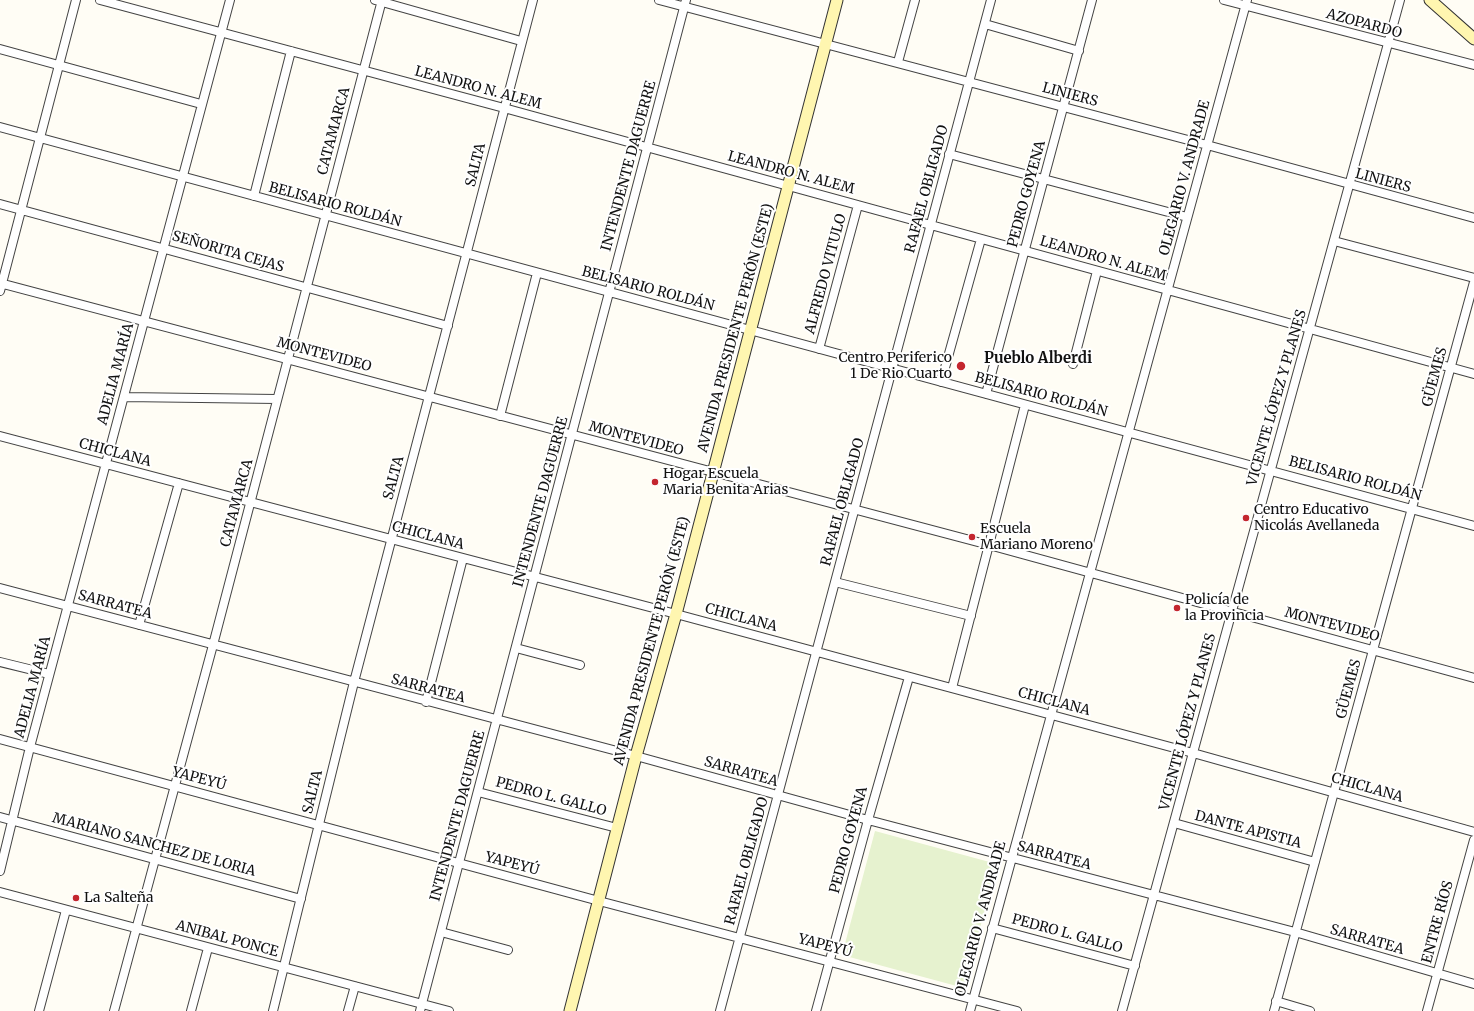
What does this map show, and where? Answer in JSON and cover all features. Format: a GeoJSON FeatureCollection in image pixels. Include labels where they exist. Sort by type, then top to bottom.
{"type":"FeatureCollection","features":[{"type":"Feature","properties":{"kind":"main road","name":"AVENIDA PRESIDENTE PERÓN (ESTE)"},"geometry":{"type":"LineString","coordinates":[[570,1011],[636,756],[676,614],[837,0]]}},
{"type":"Feature","properties":{"kind":"main road"},"geometry":{"type":"LineString","coordinates":[[1430,0],[1474,39]]}},
{"type":"Feature","properties":{"kind":"street"},"geometry":{"type":"LineString","coordinates":[[1,286],[76,0]]}},
{"type":"Feature","properties":{"kind":"street","name":"LEANDRO N. ALEM"},"geometry":{"type":"LineString","coordinates":[[100,0],[648,147],[1474,374]]}},
{"type":"Feature","properties":{"kind":"street","name":"ADELIA MARÍA"},"geometry":{"type":"LineString","coordinates":[[0,871],[49,674],[124,397],[162,248],[183,176],[230,0]]}},
{"type":"Feature","properties":{"kind":"street","name":"SALTA"},"geometry":{"type":"LineString","coordinates":[[273,1011],[354,682],[533,0]]}},
{"type":"Feature","properties":{"kind":"street","name":"LINIERS"},"geometry":{"type":"LineString","coordinates":[[659,0],[685,3],[826,44],[1208,145],[1349,185],[1474,218]]}},
{"type":"Feature","properties":{"kind":"street"},"geometry":{"type":"LineString","coordinates":[[898,62],[915,0]]}},
{"type":"Feature","properties":{"kind":"street","name":"RAFAEL OBLIGADO"},"geometry":{"type":"LineString","coordinates":[[720,1011],[991,0]]}},
{"type":"Feature","properties":{"kind":"street","name":"PEDRO GOYENA"},"geometry":{"type":"LineString","coordinates":[[986,394],[1092,0]]}},
{"type":"Feature","properties":{"kind":"street","name":"AZOPARDO"},"geometry":{"type":"LineString","coordinates":[[1224,0],[1246,3],[1388,44],[1474,66]]}},
{"type":"Feature","properties":{"kind":"street","name":"VICENTE LÓPEZ Y PLANES"},"geometry":{"type":"LineString","coordinates":[[1122,1011],[1400,0]]}},
{"type":"Feature","properties":{"kind":"street"},"geometry":{"type":"LineString","coordinates":[[380,1],[521,41]]}},
{"type":"Feature","properties":{"kind":"street","name":"CATAMARCA"},"geometry":{"type":"LineString","coordinates":[[114,1011],[173,786],[213,645],[326,216],[364,71],[380,1]]}},
{"type":"Feature","properties":{"kind":"street","name":"INTENDENTE DAGUERRE"},"geometry":{"type":"LineString","coordinates":[[421,1008],[685,3]]}},
{"type":"Feature","properties":{"kind":"street","name":"OLEGARIO V. ANDRADE"},"geometry":{"type":"LineString","coordinates":[[970,1011],[1246,3]]}},
{"type":"Feature","properties":{"kind":"street"},"geometry":{"type":"LineString","coordinates":[[985,24],[1079,51]]}},
{"type":"Feature","properties":{"kind":"street"},"geometry":{"type":"LineString","coordinates":[[0,49],[201,104]]}},
{"type":"Feature","properties":{"kind":"street"},"geometry":{"type":"LineString","coordinates":[[254,196],[291,51]]}},
{"type":"Feature","properties":{"kind":"street","name":"BELISARIO ROLDÁN"},"geometry":{"type":"LineString","coordinates":[[0,127],[537,273],[750,329],[892,370],[1413,508],[1474,526]]}},
{"type":"Feature","properties":{"kind":"street"},"geometry":{"type":"LineString","coordinates":[[949,154],[1187,217]]}},
{"type":"Feature","properties":{"kind":"street","name":"SEÑORITA CEJAS"},"geometry":{"type":"LineString","coordinates":[[0,204],[448,326]]}},
{"type":"Feature","properties":{"kind":"street","name":"ALFREDO VITULO"},"geometry":{"type":"LineString","coordinates":[[819,349],[858,205]]}},
{"type":"Feature","properties":{"kind":"street"},"geometry":{"type":"LineString","coordinates":[[941,382],[981,239]]}},
{"type":"Feature","properties":{"kind":"street"},"geometry":{"type":"LineString","coordinates":[[1334,241],[1474,278]]}},
{"type":"Feature","properties":{"kind":"street"},"geometry":{"type":"LineString","coordinates":[[1073,364],[1097,271]]}},
{"type":"Feature","properties":{"kind":"street"},"geometry":{"type":"LineString","coordinates":[[500,416],[537,273]]}},
{"type":"Feature","properties":{"kind":"street","name":"GÜEMES"},"geometry":{"type":"LineString","coordinates":[[1274,1011],[1474,282]]}},
{"type":"Feature","properties":{"kind":"street","name":"MONTEVIDEO"},"geometry":{"type":"LineString","coordinates":[[1,286],[288,358],[1474,678]]}},
{"type":"Feature","properties":{"kind":"street"},"geometry":{"type":"LineString","coordinates":[[124,397],[277,399]]}},
{"type":"Feature","properties":{"kind":"street"},"geometry":{"type":"LineString","coordinates":[[952,688],[1025,405]]}},
{"type":"Feature","properties":{"kind":"street","name":"CHICLANA"},"geometry":{"type":"LineString","coordinates":[[0,436],[952,688],[1193,753],[1474,832]]}},
{"type":"Feature","properties":{"kind":"street"},"geometry":{"type":"LineString","coordinates":[[139,625],[179,483]]}},
{"type":"Feature","properties":{"kind":"street"},"geometry":{"type":"LineString","coordinates":[[426,702],[464,558]]}},
{"type":"Feature","properties":{"kind":"street"},"geometry":{"type":"LineString","coordinates":[[835,582],[971,616]]}},
{"type":"Feature","properties":{"kind":"street","name":"SARRATEA"},"geometry":{"type":"LineString","coordinates":[[0,588],[497,721],[636,756],[778,796],[1154,896],[1295,932],[1474,984]]}},
{"type":"Feature","properties":{"kind":"street"},"geometry":{"type":"LineString","coordinates":[[516,648],[580,665]]}},
{"type":"Feature","properties":{"kind":"street"},"geometry":{"type":"LineString","coordinates":[[0,662],[49,674]]}},
{"type":"Feature","properties":{"kind":"street","name":"PEDRO GOYENA"},"geometry":{"type":"LineString","coordinates":[[816,1011],[909,677]]}},
{"type":"Feature","properties":{"kind":"street","name":"YAPEYÚ"},"geometry":{"type":"LineString","coordinates":[[0,739],[599,901],[1017,1011]]}},
{"type":"Feature","properties":{"kind":"street","name":"PEDRO L. GALLO"},"geometry":{"type":"LineString","coordinates":[[478,792],[617,828]]}},
{"type":"Feature","properties":{"kind":"street","name":"MARIANO SANCHEZ DE LORIA"},"geometry":{"type":"LineString","coordinates":[[0,817],[301,899]]}},
{"type":"Feature","properties":{"kind":"street","name":"DANTE APISTIA"},"geometry":{"type":"LineString","coordinates":[[1174,823],[1315,862]]}},
{"type":"Feature","properties":{"kind":"street","name":"ENTRE RÍOS"},"geometry":{"type":"LineString","coordinates":[[1427,1011],[1474,840]]}},
{"type":"Feature","properties":{"kind":"street","name":"ANIBAL PONCE"},"geometry":{"type":"LineString","coordinates":[[0,892],[355,986],[421,1008],[449,1011]]}},
{"type":"Feature","properties":{"kind":"street"},"geometry":{"type":"LineString","coordinates":[[39,1011],[66,910]]}},
{"type":"Feature","properties":{"kind":"street","name":"PEDRO L. GALLO"},"geometry":{"type":"LineString","coordinates":[[992,928],[1135,966]]}},
{"type":"Feature","properties":{"kind":"street"},"geometry":{"type":"LineString","coordinates":[[441,932],[508,950]]}},
{"type":"Feature","properties":{"kind":"street"},"geometry":{"type":"LineString","coordinates":[[191,1011],[208,948]]}},
{"type":"Feature","properties":{"kind":"street"},"geometry":{"type":"LineString","coordinates":[[348,1011],[355,986]]}},
{"type":"Feature","properties":{"kind":"street"},"geometry":{"type":"LineString","coordinates":[[1276,1001],[1310,1011]]}},
{"type":"Feature","properties":{"kind":"green space"},"geometry":{"type":"Polygon","coordinates":[[[875,831],[997,864],[964,988],[842,955],[875,831]]]}},
{"type":"Feature","properties":{"kind":"place","name":"Centro Periferico 1 De Rio Cuarto"},"geometry":{"type":"Point","coordinates":[961,366]}},
{"type":"Feature","properties":{"kind":"place","name":"Hogar Escuela Maria Benita Arias"},"geometry":{"type":"Point","coordinates":[655,482]}},
{"type":"Feature","properties":{"kind":"place","name":"Centro Educativo Nicolás Avellaneda"},"geometry":{"type":"Point","coordinates":[1246,518]}},
{"type":"Feature","properties":{"kind":"place","name":"Escuela Mariano Moreno"},"geometry":{"type":"Point","coordinates":[972,537]}},
{"type":"Feature","properties":{"kind":"place","name":"Policía de la Provincia"},"geometry":{"type":"Point","coordinates":[1177,608]}},
{"type":"Feature","properties":{"kind":"place","name":"La Salteña"},"geometry":{"type":"Point","coordinates":[76,898]}},
{"type":"Feature","properties":{"kind":"district","name":"Pueblo Alberdi"},"geometry":{"type":"Point","coordinates":[1038,359]}}]}
